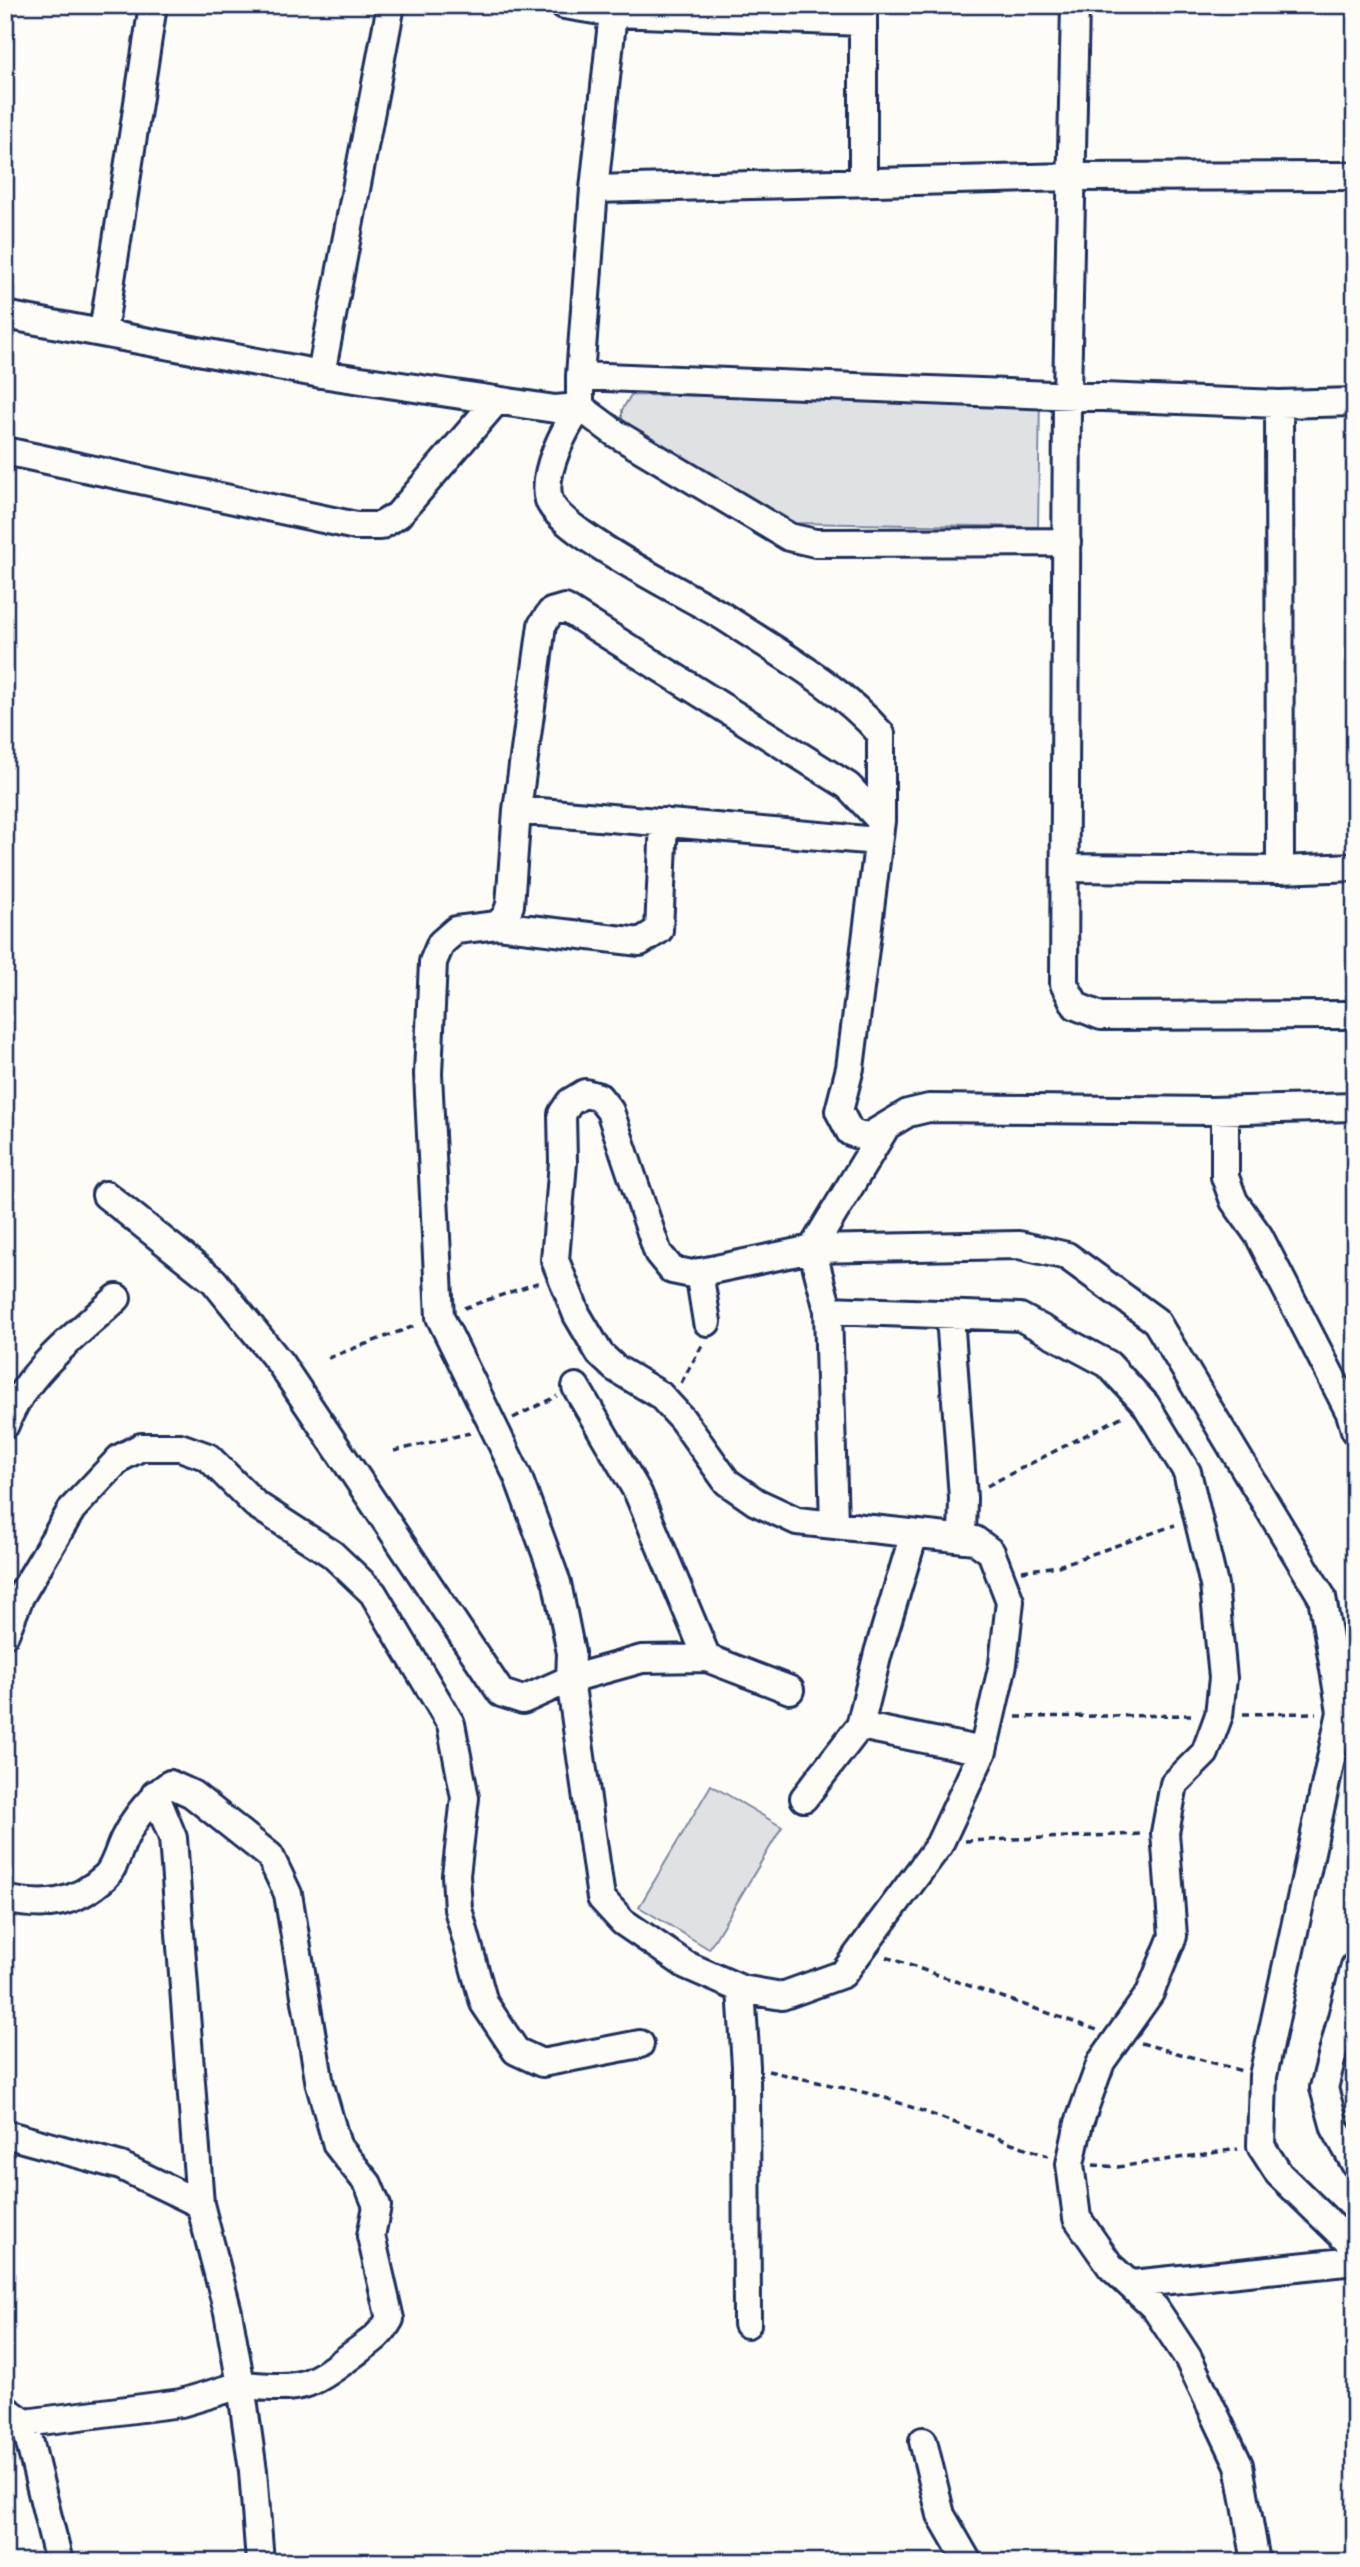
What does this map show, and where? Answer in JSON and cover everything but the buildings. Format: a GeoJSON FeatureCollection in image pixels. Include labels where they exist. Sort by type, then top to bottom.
{"type":"FeatureCollection","features":[{"type":"Feature","properties":{"kind":"street"},"geometry":{"type":"LineString","coordinates":[[103,332],[153,5]]}},
{"type":"Feature","properties":{"kind":"street"},"geometry":{"type":"LineString","coordinates":[[321,374],[391,5]]}},
{"type":"Feature","properties":{"kind":"street"},"geometry":{"type":"LineString","coordinates":[[564,5],[613,13],[691,11],[863,14],[863,181]]}},
{"type":"Feature","properties":{"kind":"street"},"geometry":{"type":"LineString","coordinates":[[1075,5],[1067,396],[1064,984],[1076,1006],[1101,1016],[1355,1016]]}},
{"type":"Feature","properties":{"kind":"street"},"geometry":{"type":"LineString","coordinates":[[613,13],[594,189],[580,407],[562,432],[554,453],[548,498],[555,512],[596,542],[722,616],[858,708],[881,734],[880,831],[850,1068],[839,1111],[850,1132],[866,1138],[884,1130],[908,1113],[929,1108],[1225,1111],[1355,1107]]}},
{"type":"Feature","properties":{"kind":"street"},"geometry":{"type":"LineString","coordinates":[[594,189],[1070,177],[1355,176]]}},
{"type":"Feature","properties":{"kind":"street"},"geometry":{"type":"LineString","coordinates":[[5,315],[321,374],[555,408],[580,407],[615,433],[789,537],[815,543],[1067,542]]}},
{"type":"Feature","properties":{"kind":"street"},"geometry":{"type":"LineString","coordinates":[[580,376],[1279,404],[1355,402]]}},
{"type":"Feature","properties":{"kind":"street"},"geometry":{"type":"LineString","coordinates":[[5,451],[356,526],[380,526],[398,515],[497,400]]}},
{"type":"Feature","properties":{"kind":"street"},"geometry":{"type":"LineString","coordinates":[[1279,404],[1280,870]]}},
{"type":"Feature","properties":{"kind":"street"},"geometry":{"type":"LineString","coordinates":[[497,925],[506,916],[510,905],[517,810],[542,625],[551,612],[565,608],[848,786],[880,831]]}},
{"type":"Feature","properties":{"kind":"street"},"geometry":{"type":"LineString","coordinates":[[517,810],[664,822],[880,831]]}},
{"type":"Feature","properties":{"kind":"street"},"geometry":{"type":"LineString","coordinates":[[664,822],[659,930],[651,938],[640,942],[497,925],[456,930],[441,943],[433,962],[428,1074],[439,1317],[518,1477],[552,1572],[571,1653],[570,1679],[601,1898],[623,1922],[686,1965],[741,1989],[782,1996],[843,1974],[939,1845],[983,1751],[992,1717],[1010,1601],[991,1552],[975,1540],[797,1521],[755,1502],[727,1482],[669,1405],[600,1354],[577,1315],[555,1260],[563,1162],[562,1114],[570,1102],[585,1093],[599,1097],[610,1111],[658,1253],[673,1269],[692,1274],[812,1249],[1019,1245],[1067,1256],[1156,1321],[1322,1597],[1341,1712],[1263,2076],[1261,2146],[1279,2174],[1355,2248]]}},
{"type":"Feature","properties":{"kind":"street"},"geometry":{"type":"LineString","coordinates":[[1066,868],[1280,870],[1355,867]]}},
{"type":"Feature","properties":{"kind":"street"},"geometry":{"type":"LineString","coordinates":[[1225,1111],[1225,1177],[1234,1200],[1259,1236],[1350,1413],[1355,1430]]}},
{"type":"Feature","properties":{"kind":"street"},"geometry":{"type":"LineString","coordinates":[[834,1525],[828,1310],[812,1249],[884,1130]]}},
{"type":"Feature","properties":{"kind":"street"},"geometry":{"type":"LineString","coordinates":[[106,1195],[214,1281],[280,1363],[500,1693],[523,1700],[570,1679],[642,1659],[707,1658],[790,1690]]}},
{"type":"Feature","properties":{"kind":"street"},"geometry":{"type":"LineString","coordinates":[[699,1272],[707,1322]]}},
{"type":"Feature","properties":{"kind":"street"},"geometry":{"type":"LineString","coordinates":[[5,1425],[25,1389],[68,1342],[117,1298]]}},
{"type":"Feature","properties":{"kind":"street"},"geometry":{"type":"LineString","coordinates":[[828,1310],[1020,1317],[1108,1363],[1146,1405],[1188,1472],[1214,1585],[1223,1678],[1219,1715],[1205,1753],[1174,1784],[1165,1833],[1173,1936],[1150,1993],[1101,2062],[1079,2123],[1070,2164],[1077,2218],[1111,2267],[1155,2308],[1188,2358],[1239,2465],[1256,2562]]}},
{"type":"Feature","properties":{"kind":"street"},"geometry":{"type":"LineString","coordinates":[[950,1316],[964,1499],[962,1539]]}},
{"type":"Feature","properties":{"kind":"street"},"geometry":{"type":"LineString","coordinates":[[576,1387],[638,1493],[707,1658]]}},
{"type":"Feature","properties":{"kind":"street"},"geometry":{"type":"LineString","coordinates":[[5,1634],[20,1597],[72,1509],[120,1458],[141,1447],[180,1447],[208,1457],[255,1504],[332,1554],[373,1593],[451,1724],[465,1798],[456,1875],[458,1909],[484,2003],[516,2051],[542,2063],[640,2044]]}},
{"type":"Feature","properties":{"kind":"street"},"geometry":{"type":"LineString","coordinates":[[804,1798],[860,1726],[877,1653],[914,1534]]}},
{"type":"Feature","properties":{"kind":"street"},"geometry":{"type":"LineString","coordinates":[[860,1726],[983,1751]]}},
{"type":"Feature","properties":{"kind":"street"},"geometry":{"type":"LineString","coordinates":[[5,1899],[37,1906],[67,1900],[107,1875],[126,1834],[155,1794],[170,1784],[191,1794],[270,1856],[288,1894],[320,2085],[337,2145],[368,2185],[377,2206],[371,2236],[390,2319],[381,2336],[326,2376],[303,2386],[284,2388],[242,2385],[181,2403],[15,2416],[59,2562]]}},
{"type":"Feature","properties":{"kind":"street"},"geometry":{"type":"LineString","coordinates":[[155,1794],[173,1838],[200,2204],[228,2312],[242,2385],[253,2471],[260,2562]]}},
{"type":"Feature","properties":{"kind":"street"},"geometry":{"type":"LineString","coordinates":[[1355,1966],[1351,2004],[1324,2088],[1335,2129],[1355,2164]]}},
{"type":"Feature","properties":{"kind":"street"},"geometry":{"type":"LineString","coordinates":[[741,1989],[746,2066],[747,2324]]}},
{"type":"Feature","properties":{"kind":"street"},"geometry":{"type":"LineString","coordinates":[[5,2134],[121,2166],[200,2204]]}},
{"type":"Feature","properties":{"kind":"street"},"geometry":{"type":"LineString","coordinates":[[1132,2284],[1355,2260]]}},
{"type":"Feature","properties":{"kind":"street"},"geometry":{"type":"LineString","coordinates":[[923,2441],[941,2515],[968,2562]]}},
{"type":"Feature","properties":{"kind":"path"},"geometry":{"type":"LineString","coordinates":[[669,1405],[705,1340],[707,1322]]}},
{"type":"Feature","properties":{"kind":"path"},"geometry":{"type":"LineString","coordinates":[[964,1499],[1146,1405]]}},
{"type":"Feature","properties":{"kind":"path"},"geometry":{"type":"LineString","coordinates":[[999,1574],[1058,1566],[1198,1517]]}},
{"type":"Feature","properties":{"kind":"path"},"geometry":{"type":"LineString","coordinates":[[992,1717],[1341,1712]]}},
{"type":"Feature","properties":{"kind":"path"},"geometry":{"type":"LineString","coordinates":[[939,1845],[980,1839],[1165,1833]]}},
{"type":"Feature","properties":{"kind":"path"},"geometry":{"type":"LineString","coordinates":[[864,1949],[1117,2037],[1263,2076]]}},
{"type":"Feature","properties":{"kind":"path"},"geometry":{"type":"LineString","coordinates":[[746,2066],[880,2096],[1070,2164],[1118,2167],[1261,2146]]}},
{"type":"Feature","properties":{"kind":"shaded area"},"geometry":{"type":"Polygon","coordinates":[[[631,395],[1040,396],[1038,527],[790,523],[636,432],[622,419],[622,410],[631,395]]]}},
{"type":"Feature","properties":{"kind":"shaded area"},"geometry":{"type":"Polygon","coordinates":[[[711,1785],[782,1827],[709,1949],[639,1907],[711,1785]]]}}]}
